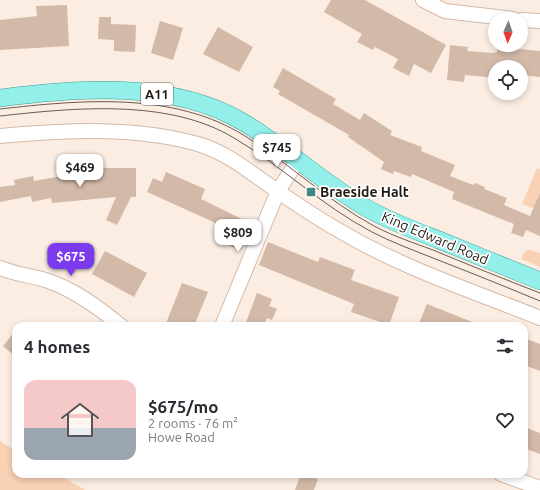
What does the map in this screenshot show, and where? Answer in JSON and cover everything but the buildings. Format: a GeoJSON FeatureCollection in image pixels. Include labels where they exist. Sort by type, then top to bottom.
{"type":"FeatureCollection","features":[{"type":"Feature","properties":{"kind":"main road","name":"King Edward Road"},"geometry":{"type":"LineString","coordinates":[[0,98],[101,91],[143,93],[180,98],[229,115],[264,136],[357,202],[386,218],[540,281]]}},
{"type":"Feature","properties":{"kind":"street"},"geometry":{"type":"LineString","coordinates":[[423,0],[445,11],[488,16]]}},
{"type":"Feature","properties":{"kind":"street"},"geometry":{"type":"LineString","coordinates":[[528,20],[540,21]]}},
{"type":"Feature","properties":{"kind":"street"},"geometry":{"type":"LineString","coordinates":[[0,136],[44,132],[107,132],[166,136],[203,146],[234,160],[278,191],[340,231],[379,252],[540,318]]}},
{"type":"Feature","properties":{"kind":"street"},"geometry":{"type":"LineString","coordinates":[[224,322],[278,191],[298,160]]}},
{"type":"Feature","properties":{"kind":"street"},"geometry":{"type":"LineString","coordinates":[[0,268],[20,276],[43,279],[70,291],[90,302],[117,322]]}},
{"type":"Feature","properties":{"kind":"street"},"geometry":{"type":"LineString","coordinates":[[512,478],[540,488]]}},
{"type":"Feature","properties":{"kind":"shaded area"},"geometry":{"type":"Polygon","coordinates":[[[537,168],[540,169],[540,211],[522,204],[537,168]]]}},
{"type":"Feature","properties":{"kind":"shaded area"},"geometry":{"type":"Polygon","coordinates":[[[527,250],[540,253],[540,267],[522,259],[523,254],[527,250]]]}},
{"type":"Feature","properties":{"kind":"shaded area"},"geometry":{"type":"Polygon","coordinates":[[[0,441],[12,448],[12,478],[64,478],[85,490],[0,490],[0,441]]]}},
{"type":"Feature","properties":{"kind":"tram line"},"geometry":{"type":"LineString","coordinates":[[0,109],[62,103],[126,102],[157,105],[188,112],[217,122],[245,136],[278,158],[325,194],[374,226],[540,293]]}},
{"type":"Feature","properties":{"kind":"tram line"},"geometry":{"type":"LineString","coordinates":[[0,116],[58,110],[120,109],[150,111],[180,117],[208,125],[252,149],[336,210],[372,232],[402,246],[540,301]]}},
{"type":"Feature","properties":{"kind":"place","name":"Braeside Halt"},"geometry":{"type":"Point","coordinates":[311,192]}}]}
